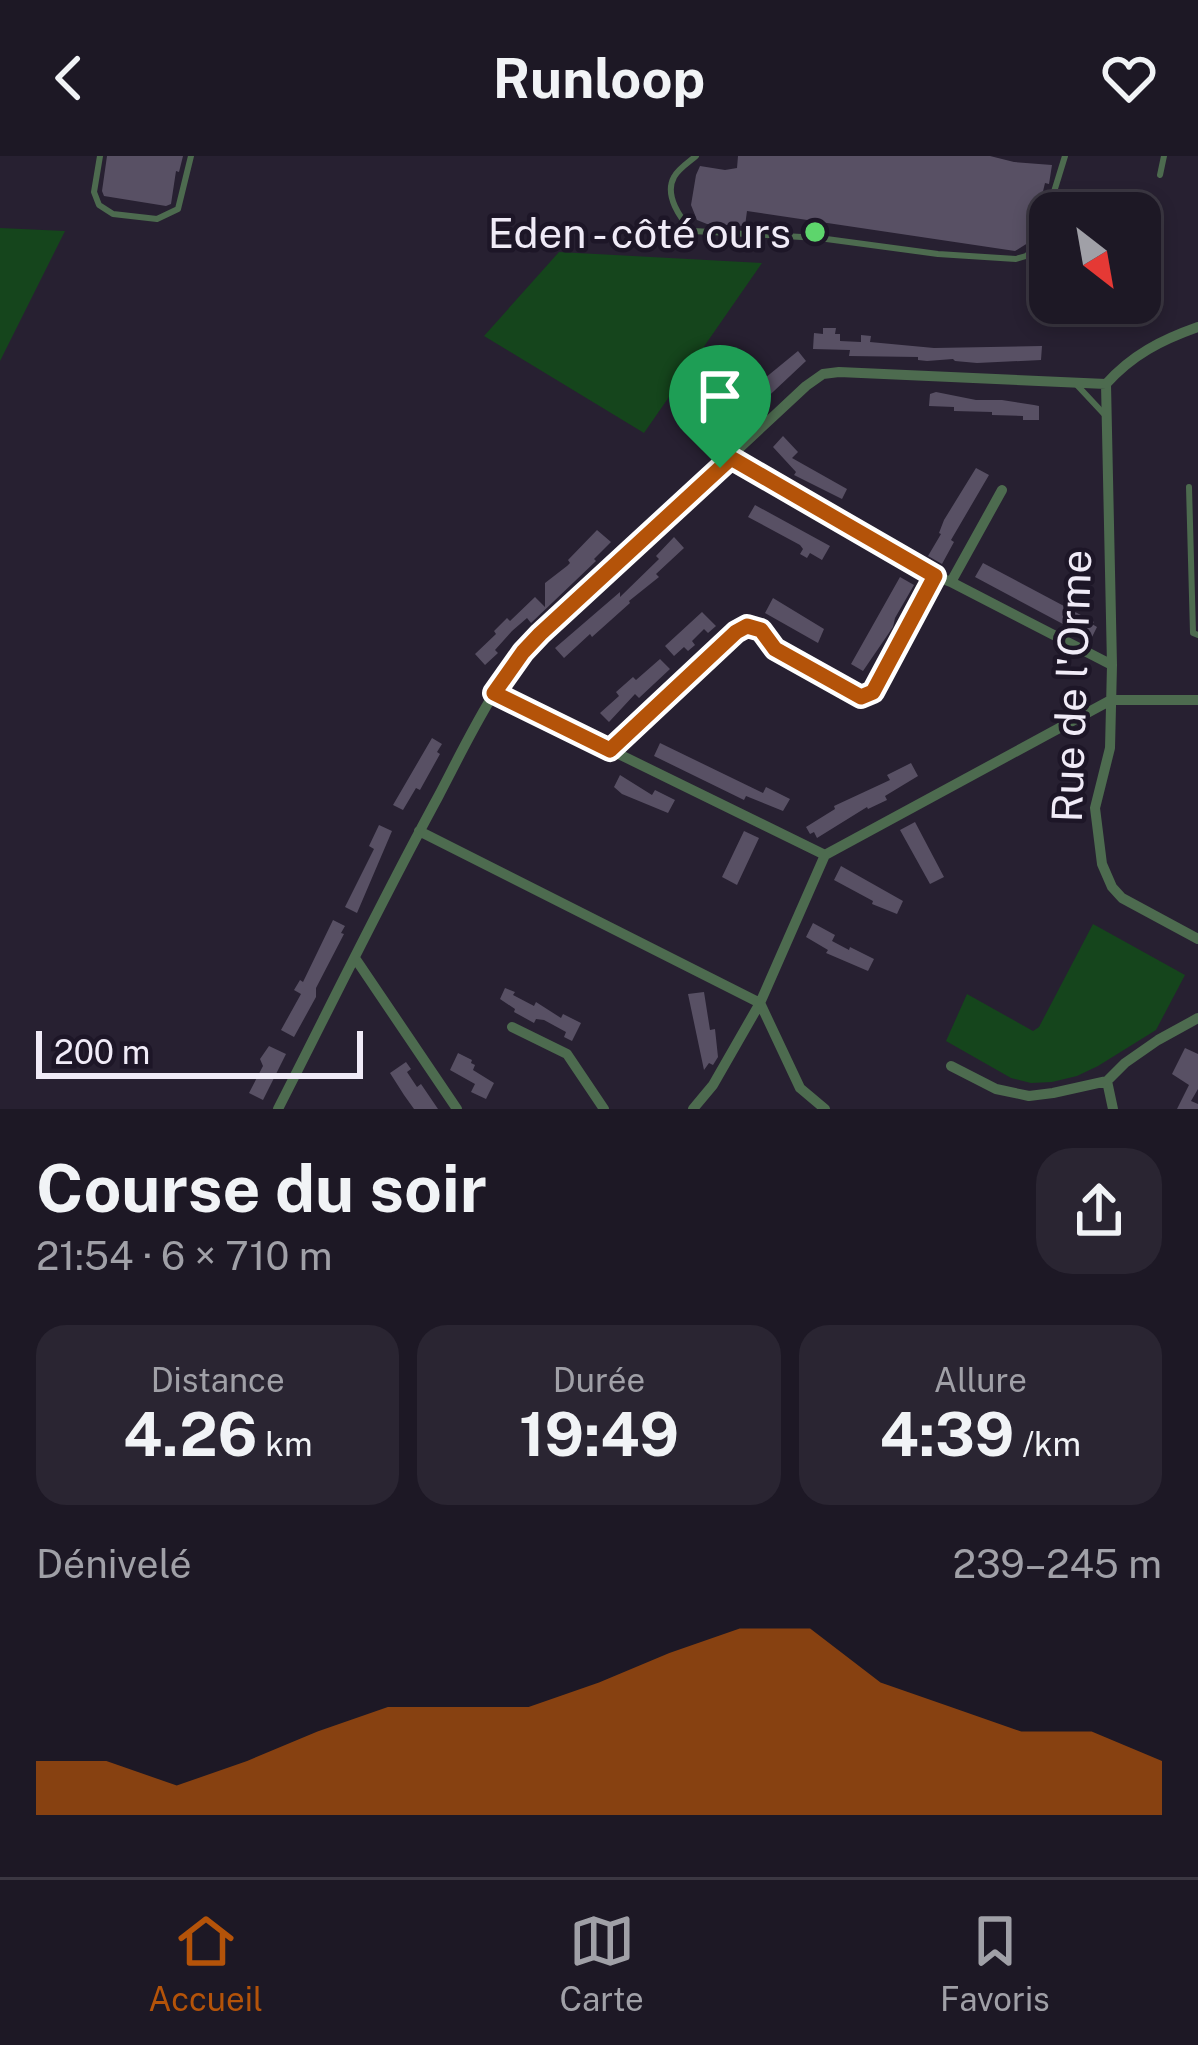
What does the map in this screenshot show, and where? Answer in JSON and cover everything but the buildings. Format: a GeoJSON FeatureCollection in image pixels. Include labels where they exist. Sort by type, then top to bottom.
{"type":"FeatureCollection","features":[{"type":"Feature","properties":{"kind":"street"},"geometry":{"type":"LineString","coordinates":[[278,1109],[419,831],[494,693],[523,652],[806,386],[823,374],[862,373],[1106,384],[1145,349],[1198,327]]}},
{"type":"Feature","properties":{"kind":"street","name":"Rue de l'Orme"},"geometry":{"type":"LineString","coordinates":[[1106,384],[1112,665],[1110,748],[1095,808],[1102,864],[1122,898],[1198,939]]}},
{"type":"Feature","properties":{"kind":"street"},"geometry":{"type":"LineString","coordinates":[[731,458],[935,576],[1112,665]]}},
{"type":"Feature","properties":{"kind":"street"},"geometry":{"type":"LineString","coordinates":[[951,582],[1002,490]]}},
{"type":"Feature","properties":{"kind":"street"},"geometry":{"type":"LineString","coordinates":[[610,750],[747,626],[761,630],[775,649],[861,697],[873,692],[935,576]]}},
{"type":"Feature","properties":{"kind":"street"},"geometry":{"type":"LineString","coordinates":[[494,693],[825,855]]}},
{"type":"Feature","properties":{"kind":"street"},"geometry":{"type":"LineString","coordinates":[[693,1109],[760,1003],[825,855],[1111,700],[1198,700]]}},
{"type":"Feature","properties":{"kind":"street"},"geometry":{"type":"LineString","coordinates":[[419,831],[760,1003],[800,1088],[825,1109]]}},
{"type":"Feature","properties":{"kind":"street"},"geometry":{"type":"LineString","coordinates":[[355,958],[457,1109]]}},
{"type":"Feature","properties":{"kind":"street"},"geometry":{"type":"LineString","coordinates":[[951,1066],[996,1089],[1029,1096],[1053,1094],[1107,1081],[1124,1063],[1198,1018]]}},
{"type":"Feature","properties":{"kind":"street"},"geometry":{"type":"LineString","coordinates":[[512,1027],[567,1054],[604,1109]]}},
{"type":"Feature","properties":{"kind":"street"},"geometry":{"type":"LineString","coordinates":[[1107,1081],[1113,1109]]}},
{"type":"Feature","properties":{"kind":"lane"},"geometry":{"type":"LineString","coordinates":[[100,156],[94,192],[99,205],[113,214],[157,219],[178,209],[191,156]]}},
{"type":"Feature","properties":{"kind":"lane"},"geometry":{"type":"LineString","coordinates":[[696,156],[675,174],[671,190],[679,214],[693,231],[819,238],[1016,259],[1037,247],[1065,156]]}},
{"type":"Feature","properties":{"kind":"lane"},"geometry":{"type":"LineString","coordinates":[[1160,175],[1164,156]]}},
{"type":"Feature","properties":{"kind":"lane"},"geometry":{"type":"LineString","coordinates":[[1074,381],[1106,416]]}},
{"type":"Feature","properties":{"kind":"lane"},"geometry":{"type":"LineString","coordinates":[[1189,487],[1193,633],[1198,635]]}},
{"type":"Feature","properties":{"kind":"green space"},"geometry":{"type":"Polygon","coordinates":[[[0,228],[65,231],[0,361],[0,228]]]}},
{"type":"Feature","properties":{"kind":"green space"},"geometry":{"type":"Polygon","coordinates":[[[559,252],[762,263],[644,433],[484,336],[559,252]]]}},
{"type":"Feature","properties":{"kind":"green space"},"geometry":{"type":"Polygon","coordinates":[[[1093,924],[1185,975],[1156,1030],[1098,1066],[1052,1082],[1011,1078],[946,1041],[967,994],[1033,1031],[1039,1027],[1093,924]]]}},
{"type":"Feature","properties":{"kind":"place","name":"Eden - côté ours"},"geometry":{"type":"Point","coordinates":[815,232]}},
{"type":"Feature","properties":{"kind":"route"},"geometry":{"type":"LineString","coordinates":[[731,458],[935,576],[873,692],[861,697],[775,649],[761,630],[747,626],[610,750],[494,693],[540,634],[720,468],[731,458]]}}]}
